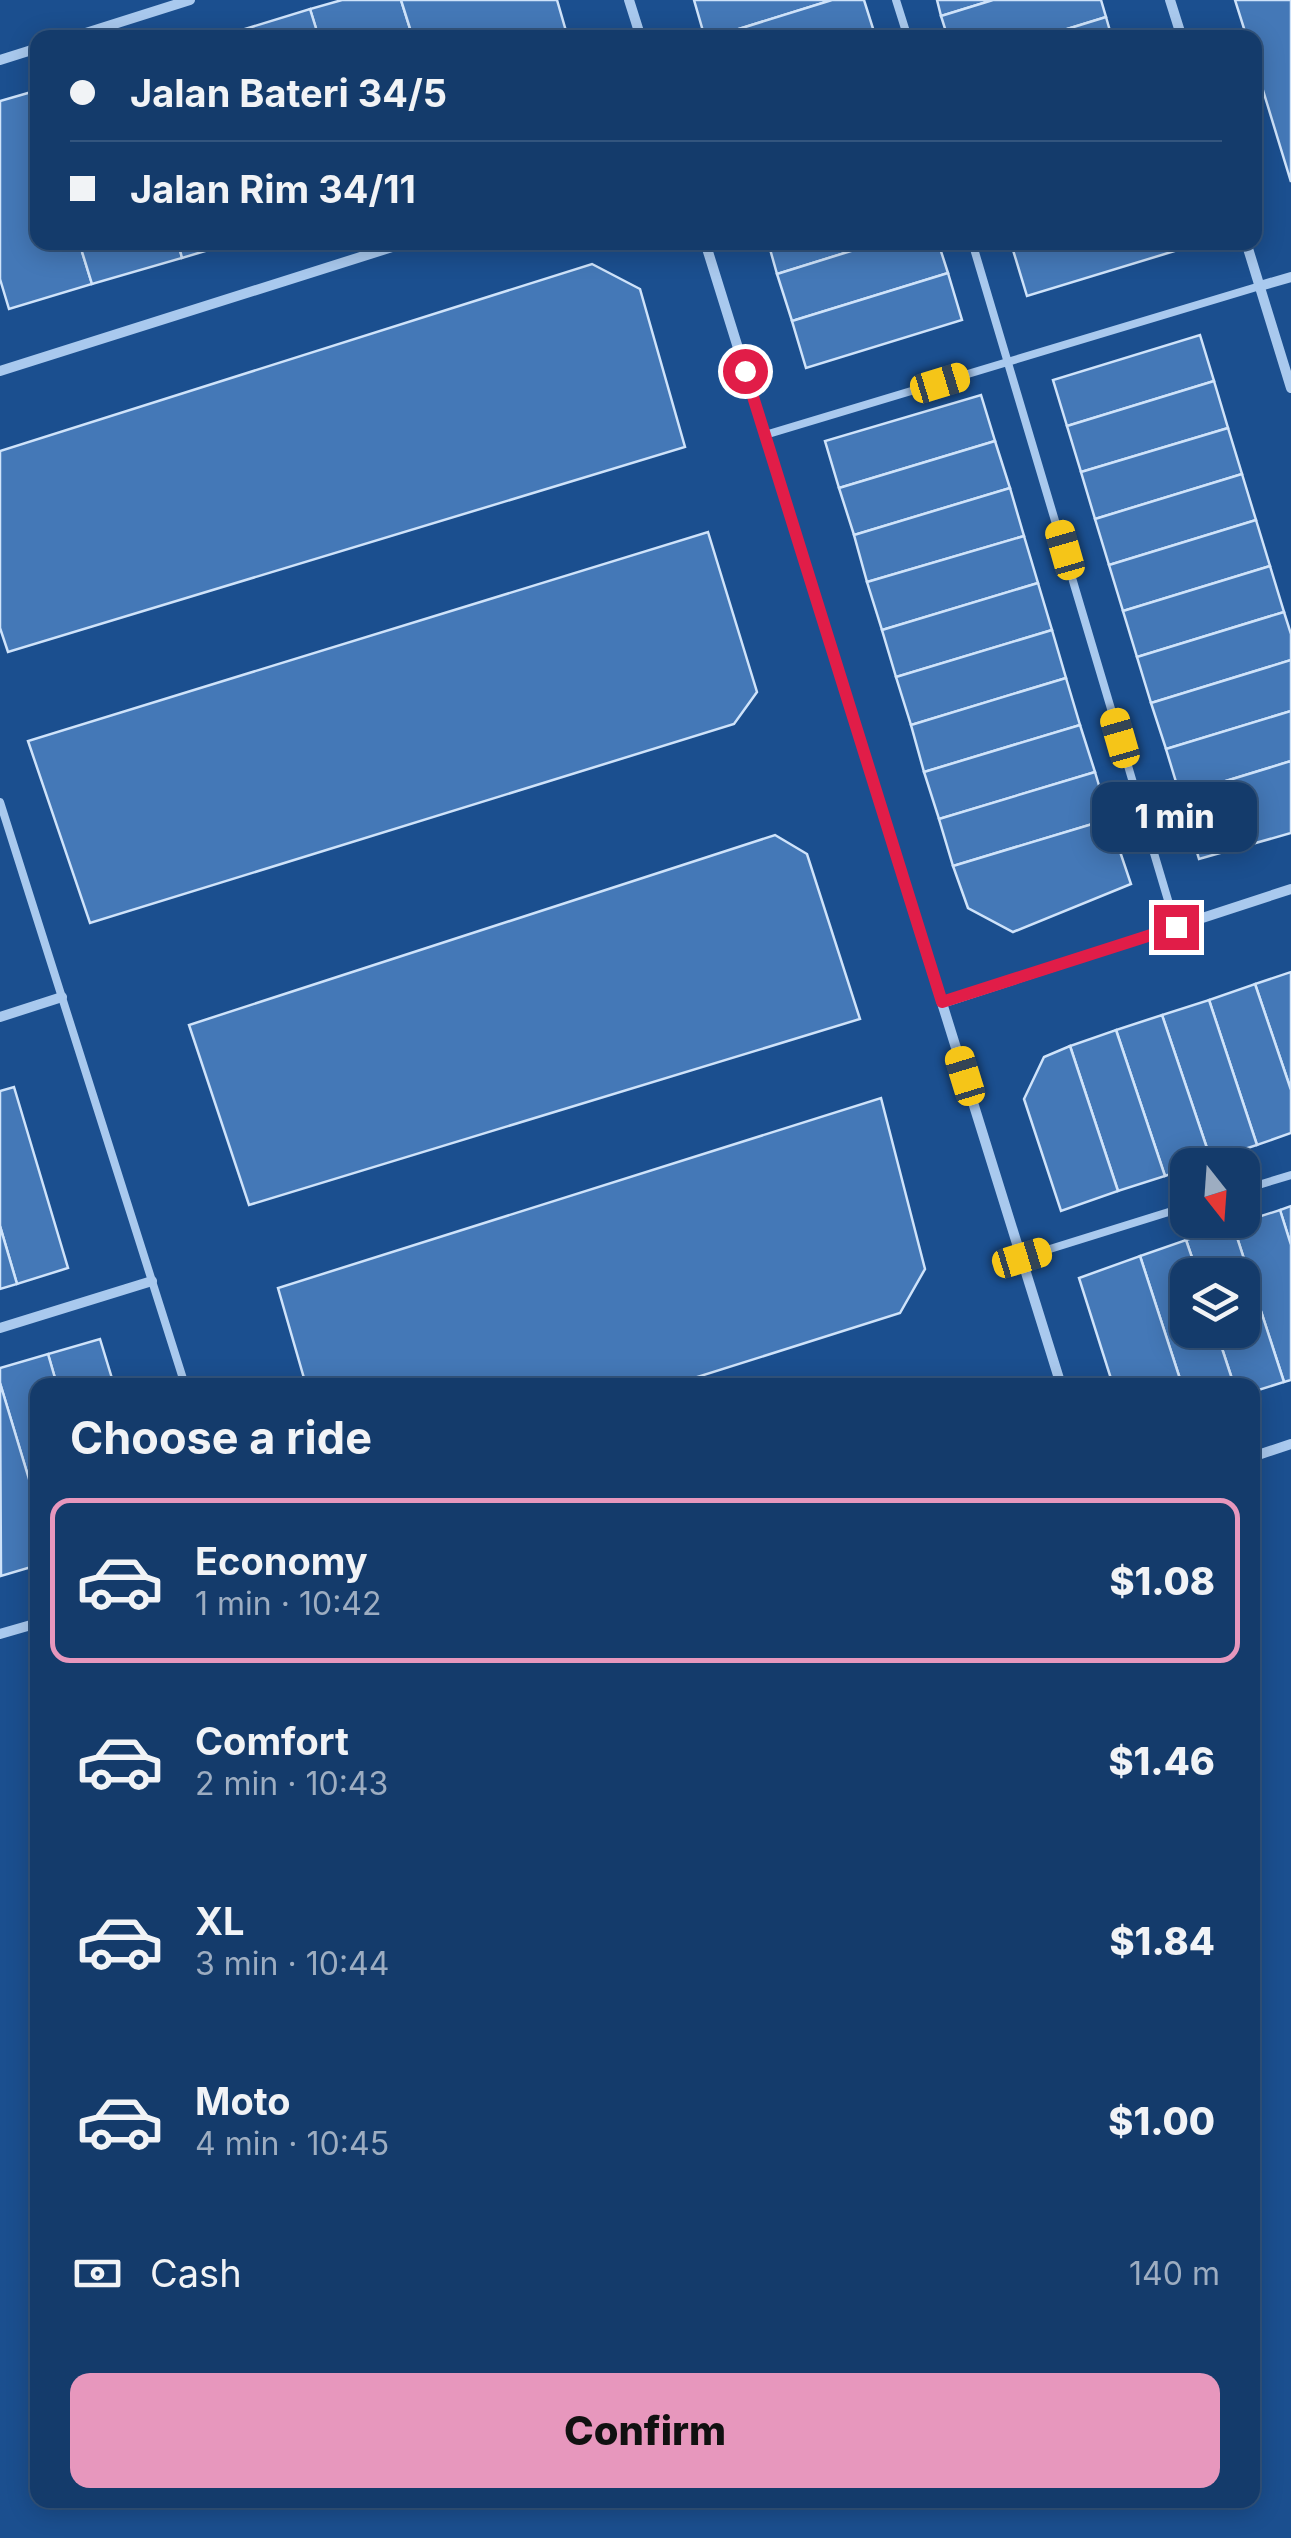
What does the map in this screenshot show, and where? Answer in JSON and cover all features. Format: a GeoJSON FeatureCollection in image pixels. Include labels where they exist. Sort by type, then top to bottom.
{"type":"FeatureCollection","features":[{"type":"Feature","properties":{"kind":"street"},"geometry":{"type":"LineString","coordinates":[[95,30],[190,0]]}},
{"type":"Feature","properties":{"kind":"street"},"geometry":{"type":"LineString","coordinates":[[629,0],[638,30]]}},
{"type":"Feature","properties":{"kind":"street"},"geometry":{"type":"LineString","coordinates":[[1170,0],[1179,30]]}},
{"type":"Feature","properties":{"kind":"street"},"geometry":{"type":"LineString","coordinates":[[0,60],[30,51]]}},
{"type":"Feature","properties":{"kind":"street"},"geometry":{"type":"LineString","coordinates":[[0,371],[383,250]]}},
{"type":"Feature","properties":{"kind":"street"},"geometry":{"type":"LineString","coordinates":[[707,250],[1059,1378]]}},
{"type":"Feature","properties":{"kind":"street"},"geometry":{"type":"LineString","coordinates":[[1249,250],[1291,388]]}},
{"type":"Feature","properties":{"kind":"street"},"geometry":{"type":"LineString","coordinates":[[1260,286],[1291,277]]}},
{"type":"Feature","properties":{"kind":"street"},"geometry":{"type":"LineString","coordinates":[[942,1002],[1291,890]]}},
{"type":"Feature","properties":{"kind":"street"},"geometry":{"type":"LineString","coordinates":[[0,1017],[62,998]]}},
{"type":"Feature","properties":{"kind":"street"},"geometry":{"type":"LineString","coordinates":[[0,1328],[152,1280]]}},
{"type":"Feature","properties":{"kind":"street"},"geometry":{"type":"LineString","coordinates":[[1260,1454],[1291,1444]]}},
{"type":"Feature","properties":{"kind":"street"},"geometry":{"type":"LineString","coordinates":[[0,1634],[30,1625]]}},
{"type":"Feature","properties":{"kind":"lane"},"geometry":{"type":"LineString","coordinates":[[896,0],[905,30]]}},
{"type":"Feature","properties":{"kind":"lane"},"geometry":{"type":"LineString","coordinates":[[974,250],[1176,927]]}},
{"type":"Feature","properties":{"kind":"lane"},"geometry":{"type":"LineString","coordinates":[[765,436],[1260,286]]}},
{"type":"Feature","properties":{"kind":"lane"},"geometry":{"type":"LineString","coordinates":[[0,802],[183,1378]]}},
{"type":"Feature","properties":{"kind":"lane"},"geometry":{"type":"LineString","coordinates":[[1260,1184],[1291,1174]]}},
{"type":"Feature","properties":{"kind":"lane"},"geometry":{"type":"LineString","coordinates":[[1022,1258],[1170,1212]]}},
{"type":"Feature","properties":{"kind":"building"},"geometry":{"type":"Polygon","coordinates":[[[342,0],[401,0],[410,30],[317,30],[310,9],[342,0]]]}},
{"type":"Feature","properties":{"kind":"building"},"geometry":{"type":"Polygon","coordinates":[[[401,0],[557,0],[566,30],[410,30],[401,0]]]}},
{"type":"Feature","properties":{"kind":"building"},"geometry":{"type":"Polygon","coordinates":[[[694,0],[832,0],[736,30],[703,30],[694,0]]]}},
{"type":"Feature","properties":{"kind":"building"},"geometry":{"type":"Polygon","coordinates":[[[832,0],[864,0],[873,30],[736,30],[832,0]]]}},
{"type":"Feature","properties":{"kind":"building"},"geometry":{"type":"Polygon","coordinates":[[[937,0],[993,0],[941,16],[937,0]]]}},
{"type":"Feature","properties":{"kind":"building"},"geometry":{"type":"Polygon","coordinates":[[[993,0],[1101,0],[1106,17],[1064,30],[945,30],[941,16],[993,0]]]}},
{"type":"Feature","properties":{"kind":"building"},"geometry":{"type":"Polygon","coordinates":[[[1235,0],[1291,0],[1291,182],[1262,87],[1262,30],[1244,30],[1235,0]]]}},
{"type":"Feature","properties":{"kind":"building"},"geometry":{"type":"Polygon","coordinates":[[[310,9],[317,30],[242,30],[310,9]]]}},
{"type":"Feature","properties":{"kind":"building"},"geometry":{"type":"Polygon","coordinates":[[[1106,17],[1110,30],[1064,30],[1106,17]]]}},
{"type":"Feature","properties":{"kind":"building"},"geometry":{"type":"Polygon","coordinates":[[[30,92],[30,250],[81,250],[92,284],[9,309],[0,279],[0,101],[30,92]]]}},
{"type":"Feature","properties":{"kind":"building"},"geometry":{"type":"Polygon","coordinates":[[[81,250],[180,250],[182,258],[92,284],[81,250]]]}},
{"type":"Feature","properties":{"kind":"building"},"geometry":{"type":"Polygon","coordinates":[[[180,250],[208,250],[182,258],[180,250]]]}},
{"type":"Feature","properties":{"kind":"building"},"geometry":{"type":"Polygon","coordinates":[[[770,250],[854,250],[777,274],[770,250]]]}},
{"type":"Feature","properties":{"kind":"building"},"geometry":{"type":"Polygon","coordinates":[[[854,250],[941,250],[948,273],[792,321],[777,274],[854,250]]]}},
{"type":"Feature","properties":{"kind":"building"},"geometry":{"type":"Polygon","coordinates":[[[1013,250],[1178,250],[1027,296],[1013,250]]]}},
{"type":"Feature","properties":{"kind":"building"},"geometry":{"type":"Polygon","coordinates":[[[592,264],[640,289],[685,447],[8,652],[0,628],[0,451],[592,264]]]}},
{"type":"Feature","properties":{"kind":"building"},"geometry":{"type":"Polygon","coordinates":[[[948,273],[962,320],[806,368],[792,321],[948,273]]]}},
{"type":"Feature","properties":{"kind":"building"},"geometry":{"type":"Polygon","coordinates":[[[1200,335],[1214,381],[1067,426],[1053,380],[1200,335]]]}},
{"type":"Feature","properties":{"kind":"building"},"geometry":{"type":"Polygon","coordinates":[[[1214,381],[1228,428],[1081,472],[1067,426],[1214,381]]]}},
{"type":"Feature","properties":{"kind":"building"},"geometry":{"type":"Polygon","coordinates":[[[981,395],[995,441],[839,488],[825,441],[981,395]]]}},
{"type":"Feature","properties":{"kind":"building"},"geometry":{"type":"Polygon","coordinates":[[[1228,428],[1242,474],[1095,519],[1081,472],[1228,428]]]}},
{"type":"Feature","properties":{"kind":"building"},"geometry":{"type":"Polygon","coordinates":[[[995,441],[1010,488],[854,535],[839,488],[995,441]]]}},
{"type":"Feature","properties":{"kind":"building"},"geometry":{"type":"Polygon","coordinates":[[[1242,474],[1256,520],[1109,565],[1095,519],[1242,474]]]}},
{"type":"Feature","properties":{"kind":"building"},"geometry":{"type":"Polygon","coordinates":[[[1010,488],[1024,536],[867,582],[854,535],[1010,488]]]}},
{"type":"Feature","properties":{"kind":"building"},"geometry":{"type":"Polygon","coordinates":[[[1256,520],[1270,566],[1123,611],[1109,565],[1256,520]]]}},
{"type":"Feature","properties":{"kind":"building"},"geometry":{"type":"Polygon","coordinates":[[[708,532],[757,692],[734,724],[90,923],[28,741],[708,532]]]}},
{"type":"Feature","properties":{"kind":"building"},"geometry":{"type":"Polygon","coordinates":[[[1024,536],[1038,583],[882,630],[867,582],[1024,536]]]}},
{"type":"Feature","properties":{"kind":"building"},"geometry":{"type":"Polygon","coordinates":[[[1270,566],[1284,612],[1137,657],[1123,611],[1270,566]]]}},
{"type":"Feature","properties":{"kind":"building"},"geometry":{"type":"Polygon","coordinates":[[[1038,583],[1052,630],[896,677],[882,630],[1038,583]]]}},
{"type":"Feature","properties":{"kind":"building"},"geometry":{"type":"Polygon","coordinates":[[[1284,612],[1291,634],[1291,660],[1151,703],[1137,657],[1284,612]]]}},
{"type":"Feature","properties":{"kind":"building"},"geometry":{"type":"Polygon","coordinates":[[[1052,630],[1066,678],[911,725],[896,677],[1052,630]]]}},
{"type":"Feature","properties":{"kind":"building"},"geometry":{"type":"Polygon","coordinates":[[[1291,660],[1291,711],[1166,749],[1151,703],[1291,660]]]}},
{"type":"Feature","properties":{"kind":"building"},"geometry":{"type":"Polygon","coordinates":[[[1066,678],[1080,725],[924,772],[911,725],[1066,678]]]}},
{"type":"Feature","properties":{"kind":"building"},"geometry":{"type":"Polygon","coordinates":[[[1291,711],[1291,761],[1180,795],[1166,749],[1291,711]]]}},
{"type":"Feature","properties":{"kind":"building"},"geometry":{"type":"Polygon","coordinates":[[[1080,725],[1095,772],[939,819],[924,772],[1080,725]]]}},
{"type":"Feature","properties":{"kind":"building"},"geometry":{"type":"Polygon","coordinates":[[[1291,761],[1291,833],[1199,859],[1180,795],[1291,761]]]}},
{"type":"Feature","properties":{"kind":"building"},"geometry":{"type":"Polygon","coordinates":[[[1095,772],[1109,819],[953,866],[939,819],[1095,772]]]}},
{"type":"Feature","properties":{"kind":"building"},"geometry":{"type":"Polygon","coordinates":[[[1109,819],[1131,884],[1013,932],[968,908],[953,866],[1109,819]]]}},
{"type":"Feature","properties":{"kind":"building"},"geometry":{"type":"Polygon","coordinates":[[[775,835],[807,854],[860,1019],[249,1205],[189,1025],[775,835]]]}},
{"type":"Feature","properties":{"kind":"building"},"geometry":{"type":"Polygon","coordinates":[[[1291,972],[1291,1090],[1255,984],[1291,972]]]}},
{"type":"Feature","properties":{"kind":"building"},"geometry":{"type":"Polygon","coordinates":[[[1255,984],[1291,1090],[1291,1133],[1257,1145],[1209,1000],[1255,984]]]}},
{"type":"Feature","properties":{"kind":"building"},"geometry":{"type":"Polygon","coordinates":[[[1209,1000],[1257,1145],[1207,1148],[1162,1015],[1209,1000]]]}},
{"type":"Feature","properties":{"kind":"building"},"geometry":{"type":"Polygon","coordinates":[[[1162,1015],[1207,1148],[1170,1148],[1170,1174],[1165,1176],[1116,1030],[1162,1015]]]}},
{"type":"Feature","properties":{"kind":"building"},"geometry":{"type":"Polygon","coordinates":[[[1116,1030],[1165,1176],[1118,1191],[1070,1046],[1116,1030]]]}},
{"type":"Feature","properties":{"kind":"building"},"geometry":{"type":"Polygon","coordinates":[[[1070,1046],[1118,1191],[1061,1211],[1024,1099],[1044,1057],[1070,1046]]]}},
{"type":"Feature","properties":{"kind":"building"},"geometry":{"type":"Polygon","coordinates":[[[14,1087],[68,1268],[17,1284],[0,1226],[0,1091],[14,1087]]]}},
{"type":"Feature","properties":{"kind":"building"},"geometry":{"type":"Polygon","coordinates":[[[881,1098],[925,1269],[900,1313],[694,1378],[304,1378],[278,1288],[881,1098]]]}},
{"type":"Feature","properties":{"kind":"building"},"geometry":{"type":"Polygon","coordinates":[[[1291,1206],[1291,1245],[1280,1210],[1291,1206]]]}},
{"type":"Feature","properties":{"kind":"building"},"geometry":{"type":"Polygon","coordinates":[[[1280,1210],[1291,1245],[1291,1380],[1284,1382],[1260,1308],[1260,1258],[1244,1258],[1237,1238],[1260,1238],[1260,1216],[1280,1210]]]}},
{"type":"Feature","properties":{"kind":"building"},"geometry":{"type":"Polygon","coordinates":[[[0,1226],[17,1284],[0,1289],[0,1226]]]}},
{"type":"Feature","properties":{"kind":"building"},"geometry":{"type":"Polygon","coordinates":[[[1237,1238],[1244,1258],[1192,1258],[1186,1240],[1237,1238]]]}},
{"type":"Feature","properties":{"kind":"building"},"geometry":{"type":"Polygon","coordinates":[[[1186,1240],[1192,1258],[1170,1258],[1170,1348],[1222,1348],[1232,1378],[1180,1378],[1140,1256],[1186,1240]]]}},
{"type":"Feature","properties":{"kind":"building"},"geometry":{"type":"Polygon","coordinates":[[[1140,1256],[1180,1378],[1111,1378],[1079,1278],[1140,1256]]]}},
{"type":"Feature","properties":{"kind":"building"},"geometry":{"type":"Polygon","coordinates":[[[1260,1308],[1284,1382],[1260,1390],[1260,1378],[1232,1378],[1222,1348],[1260,1348],[1260,1308]]]}},
{"type":"Feature","properties":{"kind":"building"},"geometry":{"type":"Polygon","coordinates":[[[100,1339],[112,1378],[55,1378],[48,1354],[100,1339]]]}},
{"type":"Feature","properties":{"kind":"building"},"geometry":{"type":"Polygon","coordinates":[[[48,1354],[55,1378],[30,1378],[30,1482],[0,1383],[0,1368],[48,1354]]]}},
{"type":"Feature","properties":{"kind":"building"},"geometry":{"type":"Polygon","coordinates":[[[0,1383],[30,1482],[30,1567],[1,1576],[0,1383]]]}},
{"type":"Feature","properties":{"kind":"route"},"geometry":{"type":"LineString","coordinates":[[745,371],[942,1002],[1176,927]]}}]}
